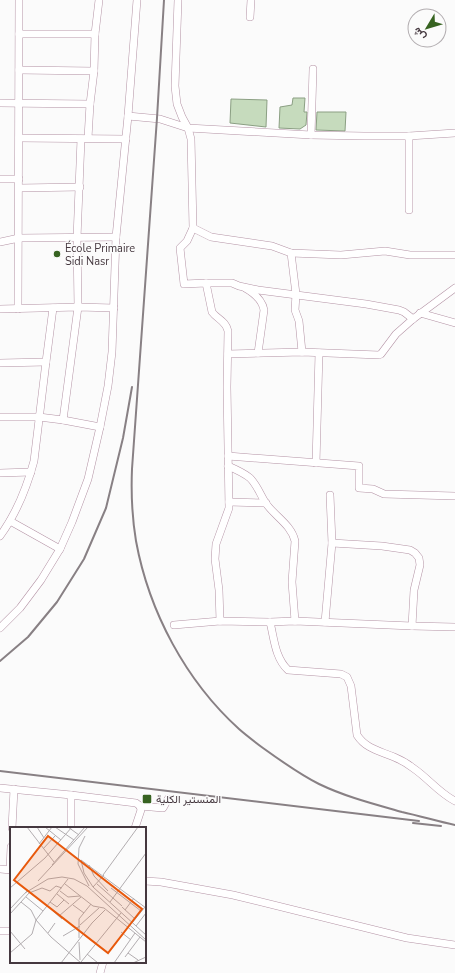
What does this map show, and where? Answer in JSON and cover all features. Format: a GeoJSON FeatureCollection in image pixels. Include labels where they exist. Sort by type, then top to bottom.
{"type":"FeatureCollection","features":[{"type":"Feature","properties":{"kind":"street"},"geometry":{"type":"LineString","coordinates":[[18,309],[19,0]]}},
{"type":"Feature","properties":{"kind":"street"},"geometry":{"type":"LineString","coordinates":[[63,420],[78,307],[77,238],[80,187],[84,139],[94,71],[95,34],[99,0]]}},
{"type":"Feature","properties":{"kind":"street"},"geometry":{"type":"LineString","coordinates":[[0,628],[20,608],[41,580],[60,549],[88,479],[100,427],[108,386],[112,352],[116,237],[126,139],[137,0]]}},
{"type":"Feature","properties":{"kind":"street"},"geometry":{"type":"LineString","coordinates":[[178,0],[174,86],[177,104],[192,139],[193,228],[187,241],[180,248],[184,284],[232,283],[257,297],[261,301],[264,310],[258,353]]}},
{"type":"Feature","properties":{"kind":"street"},"geometry":{"type":"LineString","coordinates":[[250,17],[251,0]]}},
{"type":"Feature","properties":{"kind":"street"},"geometry":{"type":"LineString","coordinates":[[19,34],[95,34]]}},
{"type":"Feature","properties":{"kind":"street"},"geometry":{"type":"LineString","coordinates":[[311,135],[313,69]]}},
{"type":"Feature","properties":{"kind":"street"},"geometry":{"type":"LineString","coordinates":[[19,70],[94,71]]}},
{"type":"Feature","properties":{"kind":"street"},"geometry":{"type":"LineString","coordinates":[[0,103],[90,104]]}},
{"type":"Feature","properties":{"kind":"street"},"geometry":{"type":"LineString","coordinates":[[128,116],[160,119],[188,128],[311,135],[408,136],[455,133]]}},
{"type":"Feature","properties":{"kind":"street"},"geometry":{"type":"LineString","coordinates":[[408,136],[409,210]]}},
{"type":"Feature","properties":{"kind":"street"},"geometry":{"type":"LineString","coordinates":[[19,138],[126,139]]}},
{"type":"Feature","properties":{"kind":"street"},"geometry":{"type":"LineString","coordinates":[[0,179],[19,180]]}},
{"type":"Feature","properties":{"kind":"street"},"geometry":{"type":"LineString","coordinates":[[19,188],[80,187]]}},
{"type":"Feature","properties":{"kind":"street"},"geometry":{"type":"LineString","coordinates":[[193,228],[211,237],[272,246],[291,253],[341,255],[385,251],[410,255],[455,255]]}},
{"type":"Feature","properties":{"kind":"street"},"geometry":{"type":"LineString","coordinates":[[0,242],[19,238],[116,237]]}},
{"type":"Feature","properties":{"kind":"street"},"geometry":{"type":"LineString","coordinates":[[291,253],[296,294],[295,310],[299,321],[302,352]]}},
{"type":"Feature","properties":{"kind":"street"},"geometry":{"type":"LineString","coordinates":[[206,283],[212,312],[224,323],[228,331],[227,387],[229,508],[216,544],[215,559],[219,590],[220,620]]}},
{"type":"Feature","properties":{"kind":"street"},"geometry":{"type":"LineString","coordinates":[[239,286],[400,310],[414,319]]}},
{"type":"Feature","properties":{"kind":"street"},"geometry":{"type":"LineString","coordinates":[[228,354],[302,352],[379,355],[396,334],[420,313],[455,288]]}},
{"type":"Feature","properties":{"kind":"street"},"geometry":{"type":"LineString","coordinates":[[0,309],[78,307],[114,308]]}},
{"type":"Feature","properties":{"kind":"street"},"geometry":{"type":"LineString","coordinates":[[0,536],[3,528],[10,521],[23,493],[34,461],[53,308]]}},
{"type":"Feature","properties":{"kind":"street"},"geometry":{"type":"LineString","coordinates":[[420,313],[455,323]]}},
{"type":"Feature","properties":{"kind":"street"},"geometry":{"type":"LineString","coordinates":[[316,463],[318,353]]}},
{"type":"Feature","properties":{"kind":"street"},"geometry":{"type":"LineString","coordinates":[[0,363],[46,362]]}},
{"type":"Feature","properties":{"kind":"street"},"geometry":{"type":"LineString","coordinates":[[0,417],[39,417],[100,427]]}},
{"type":"Feature","properties":{"kind":"street"},"geometry":{"type":"LineString","coordinates":[[228,456],[359,466],[359,488],[373,489],[384,494],[455,496]]}},
{"type":"Feature","properties":{"kind":"street"},"geometry":{"type":"LineString","coordinates":[[228,466],[250,478],[266,503],[291,530],[294,536],[292,592],[295,621]]}},
{"type":"Feature","properties":{"kind":"street"},"geometry":{"type":"LineString","coordinates":[[0,472],[30,472]]}},
{"type":"Feature","properties":{"kind":"street"},"geometry":{"type":"LineString","coordinates":[[325,622],[332,543],[330,495]]}},
{"type":"Feature","properties":{"kind":"street"},"geometry":{"type":"LineString","coordinates":[[229,502],[266,503]]}},
{"type":"Feature","properties":{"kind":"street"},"geometry":{"type":"LineString","coordinates":[[10,521],[60,549]]}},
{"type":"Feature","properties":{"kind":"street"},"geometry":{"type":"LineString","coordinates":[[332,543],[382,546],[410,550],[419,558],[420,565],[414,590],[412,626]]}},
{"type":"Feature","properties":{"kind":"street"},"geometry":{"type":"LineString","coordinates":[[174,625],[220,620],[270,622],[295,621],[455,627]]}},
{"type":"Feature","properties":{"kind":"street"},"geometry":{"type":"LineString","coordinates":[[270,622],[278,656],[282,664],[288,670],[341,674],[347,677],[351,686],[357,735],[361,741],[368,746],[396,757],[414,768],[455,801]]}},
{"type":"Feature","properties":{"kind":"street"},"geometry":{"type":"LineString","coordinates":[[0,788],[71,795],[136,803],[140,806],[163,808],[168,799]]}},
{"type":"Feature","properties":{"kind":"street"},"geometry":{"type":"LineString","coordinates":[[12,827],[14,789]]}},
{"type":"Feature","properties":{"kind":"street"},"geometry":{"type":"LineString","coordinates":[[71,795],[71,827]]}},
{"type":"Feature","properties":{"kind":"street"},"geometry":{"type":"LineString","coordinates":[[135,827],[140,806]]}},
{"type":"Feature","properties":{"kind":"street"},"geometry":{"type":"LineString","coordinates":[[0,869],[10,870]]}},
{"type":"Feature","properties":{"kind":"street"},"geometry":{"type":"LineString","coordinates":[[146,881],[161,882],[233,895],[407,938],[455,945]]}},
{"type":"Feature","properties":{"kind":"street"},"geometry":{"type":"LineString","coordinates":[[100,973],[103,963]]}},
{"type":"Feature","properties":{"kind":"building"},"geometry":{"type":"Polygon","coordinates":[[[293,98],[305,98],[304,112],[307,112],[306,125],[300,129],[279,128],[280,107],[292,105],[293,98]]]}},
{"type":"Feature","properties":{"kind":"building"},"geometry":{"type":"Polygon","coordinates":[[[231,99],[267,100],[266,127],[230,123],[231,99]]]}},
{"type":"Feature","properties":{"kind":"building"},"geometry":{"type":"Polygon","coordinates":[[[317,112],[346,112],[345,131],[316,130],[317,112]]]}},
{"type":"Feature","properties":{"kind":"railway"},"geometry":{"type":"LineString","coordinates":[[164,0],[132,469],[132,496],[136,541],[150,594],[172,644],[202,689],[239,729],[257,743],[297,772],[329,789],[402,812],[455,825]]}},
{"type":"Feature","properties":{"kind":"railway"},"geometry":{"type":"LineString","coordinates":[[0,661],[28,637],[57,602],[84,559],[106,508],[123,438],[132,387]]}},
{"type":"Feature","properties":{"kind":"railway"},"geometry":{"type":"LineString","coordinates":[[0,771],[419,821]]}},
{"type":"Feature","properties":{"kind":"railway"},"geometry":{"type":"LineString","coordinates":[[413,823],[441,826]]}},
{"type":"Feature","properties":{"kind":"place","name":"École Primaire Sidi Nasr"},"geometry":{"type":"Point","coordinates":[57,254]}},
{"type":"Feature","properties":{"kind":"place","name":"المنستير الكلية"},"geometry":{"type":"Point","coordinates":[147,799]}}]}
